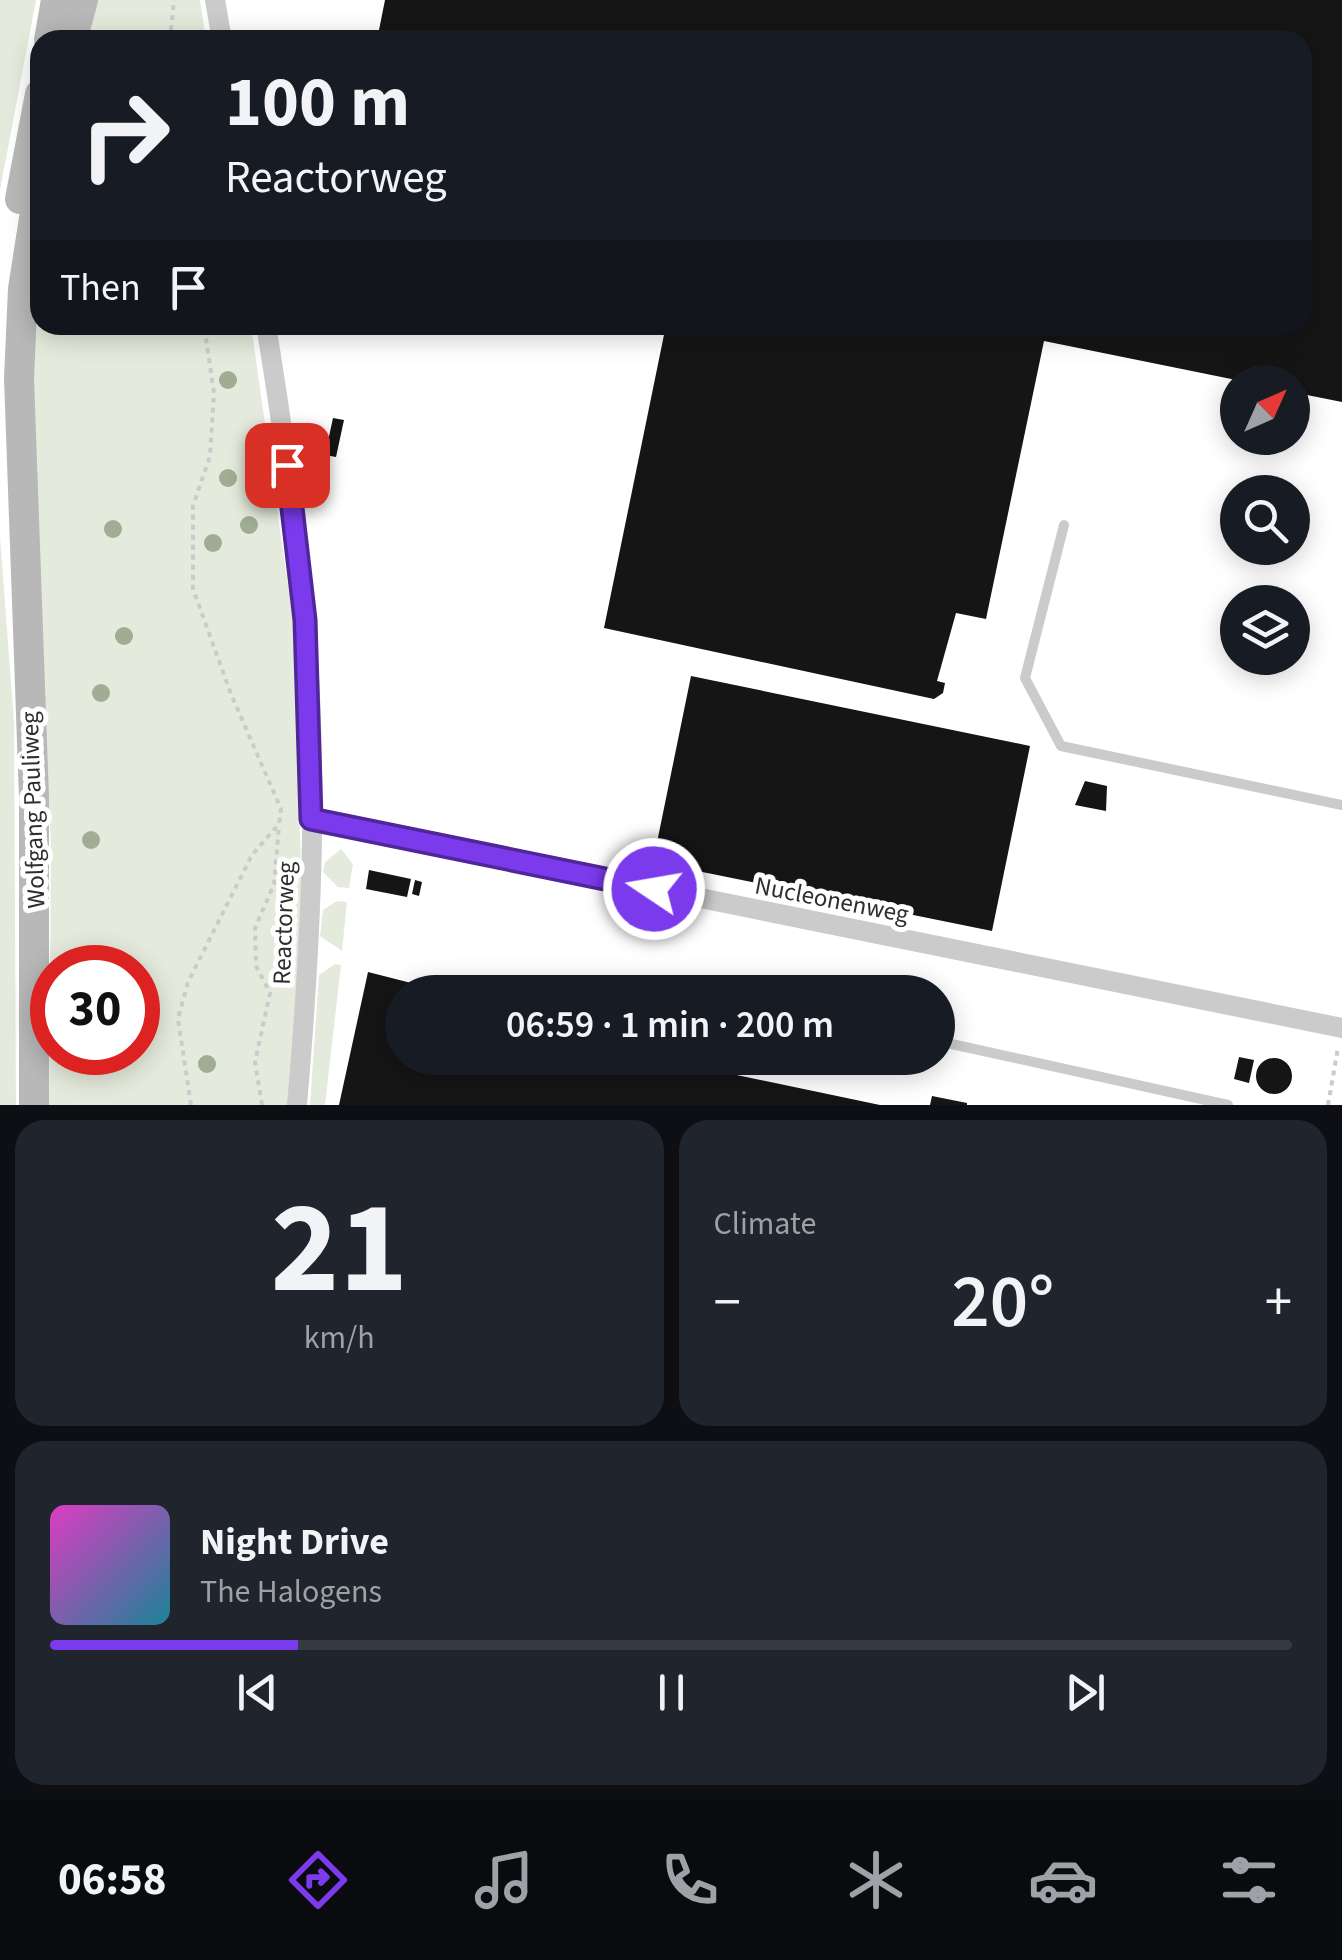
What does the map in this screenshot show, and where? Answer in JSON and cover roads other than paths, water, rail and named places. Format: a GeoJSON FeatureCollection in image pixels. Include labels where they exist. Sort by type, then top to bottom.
{"type":"FeatureCollection","features":[{"type":"Feature","properties":{"kind":"main road"},"geometry":{"type":"LineString","coordinates":[[51,30],[56,0]]}},
{"type":"Feature","properties":{"kind":"main road"},"geometry":{"type":"LineString","coordinates":[[75,30],[83,0]]}},
{"type":"Feature","properties":{"kind":"main road","name":"Wolfgang Pauliweg"},"geometry":{"type":"LineString","coordinates":[[23,574],[12,528],[2,376],[15,221],[30,145]]}},
{"type":"Feature","properties":{"kind":"main road","name":"Wolfgang Pauliweg"},"geometry":{"type":"LineString","coordinates":[[30,244],[18,378],[34,798],[34,1105]]}},
{"type":"Feature","properties":{"kind":"street"},"geometry":{"type":"LineString","coordinates":[[216,0],[220,30]]}},
{"type":"Feature","properties":{"kind":"street","name":"Reactorweg"},"geometry":{"type":"LineString","coordinates":[[267,335],[305,620],[311,819],[308,956],[297,1105]]}},
{"type":"Feature","properties":{"kind":"street","name":"Nucleonenweg"},"geometry":{"type":"LineString","coordinates":[[311,819],[1342,1028]]}},
{"type":"Feature","properties":{"kind":"lane"},"geometry":{"type":"LineString","coordinates":[[1064,525],[1025,678],[1062,746],[1342,805]]}},
{"type":"Feature","properties":{"kind":"lane"},"geometry":{"type":"LineString","coordinates":[[955,1045],[1228,1105]]}}]}
